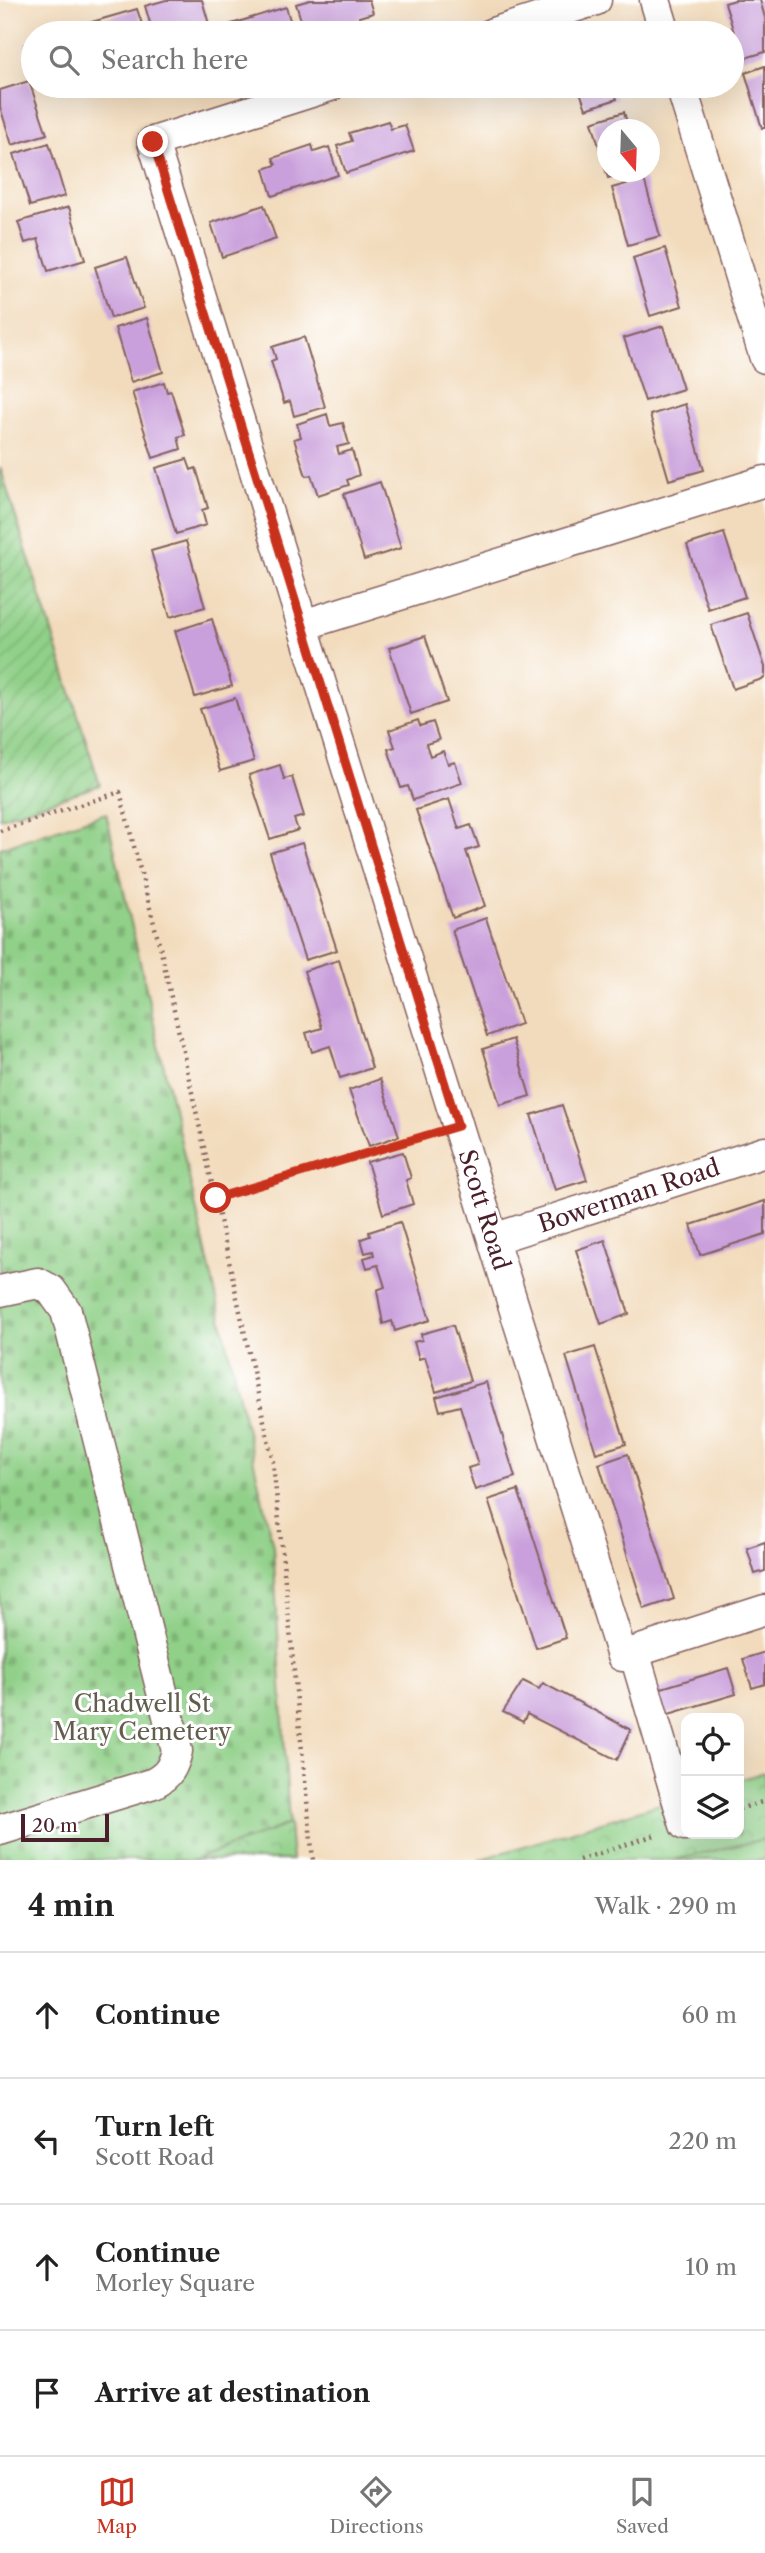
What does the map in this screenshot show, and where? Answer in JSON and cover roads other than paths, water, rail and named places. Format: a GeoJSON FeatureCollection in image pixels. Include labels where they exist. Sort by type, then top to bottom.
{"type":"FeatureCollection","features":[{"type":"Feature","properties":{"kind":"street"},"geometry":{"type":"LineString","coordinates":[[530,21],[596,0]]}},
{"type":"Feature","properties":{"kind":"street"},"geometry":{"type":"LineString","coordinates":[[654,0],[661,21]]}},
{"type":"Feature","properties":{"kind":"street","name":"Scott Road"},"geometry":{"type":"LineString","coordinates":[[293,98],[153,142],[493,1239],[681,1813]]}},
{"type":"Feature","properties":{"kind":"street"},"geometry":{"type":"LineString","coordinates":[[685,98],[765,358]]}},
{"type":"Feature","properties":{"kind":"street"},"geometry":{"type":"LineString","coordinates":[[303,625],[765,481]]}},
{"type":"Feature","properties":{"kind":"street","name":"Bowerman Road"},"geometry":{"type":"LineString","coordinates":[[493,1239],[765,1152]]}},
{"type":"Feature","properties":{"kind":"street"},"geometry":{"type":"LineString","coordinates":[[0,1290],[38,1283],[51,1290],[66,1311],[177,1751],[167,1777],[154,1783],[0,1830]]}},
{"type":"Feature","properties":{"kind":"street"},"geometry":{"type":"LineString","coordinates":[[628,1654],[765,1610]]}},
{"type":"Feature","properties":{"kind":"park label","name":"Chadwell St Mary Cemetery"},"geometry":{"type":"Point","coordinates":[142,1718]}}]}
